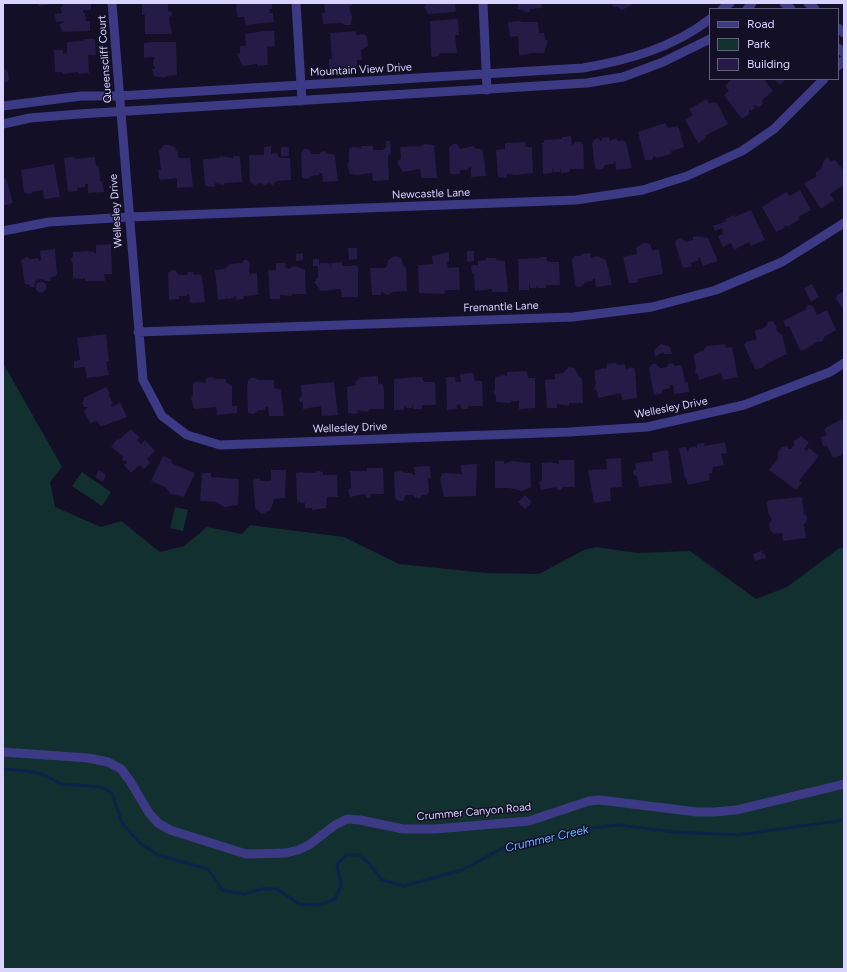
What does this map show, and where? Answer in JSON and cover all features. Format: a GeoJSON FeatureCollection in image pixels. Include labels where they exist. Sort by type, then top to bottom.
{"type":"FeatureCollection","features":[{"type":"Feature","properties":{"kind":"street","name":"Queenscliff Court"},"geometry":{"type":"LineString","coordinates":[[112,3],[121,113]]}},
{"type":"Feature","properties":{"kind":"street"},"geometry":{"type":"LineString","coordinates":[[296,3],[302,101]]}},
{"type":"Feature","properties":{"kind":"street"},"geometry":{"type":"LineString","coordinates":[[483,3],[488,90]]}},
{"type":"Feature","properties":{"kind":"street","name":"Mountain View Drive"},"geometry":{"type":"LineString","coordinates":[[3,106],[81,96],[120,96],[583,68],[641,56],[674,41],[709,20]]}},
{"type":"Feature","properties":{"kind":"street"},"geometry":{"type":"LineString","coordinates":[[3,124],[30,118],[587,84],[623,77],[663,62],[709,39]]}},
{"type":"Feature","properties":{"kind":"street","name":"Newcastle Lane"},"geometry":{"type":"LineString","coordinates":[[3,231],[49,222],[129,217],[576,200],[643,190],[687,176],[742,151],[774,129],[823,80]]}},
{"type":"Feature","properties":{"kind":"street","name":"Wellesley Drive"},"geometry":{"type":"LineString","coordinates":[[121,113],[143,380],[162,416],[188,435],[220,445],[569,432],[647,427],[744,405],[830,372],[844,363]]}},
{"type":"Feature","properties":{"kind":"street","name":"Fremantle Lane"},"geometry":{"type":"LineString","coordinates":[[138,332],[573,317],[652,307],[716,290],[782,262],[844,223]]}},
{"type":"Feature","properties":{"kind":"street","name":"Crummer Canyon Road"},"geometry":{"type":"LineString","coordinates":[[3,752],[88,758],[108,762],[121,769],[149,813],[158,823],[170,830],[246,854],[286,853],[298,850],[309,846],[335,825],[347,819],[360,820],[403,829],[435,829],[529,821],[589,801],[600,800],[697,812],[714,812],[736,810],[844,784]]}},
{"type":"Feature","properties":{"kind":"green space"},"geometry":{"type":"Polygon","coordinates":[[[3,363],[62,467],[50,482],[55,507],[101,527],[121,521],[160,552],[184,546],[207,527],[242,534],[250,525],[344,537],[399,564],[487,573],[539,574],[584,550],[596,547],[637,553],[690,551],[756,599],[787,587],[838,549],[844,547],[844,969],[3,969],[3,363]]]}},
{"type":"Feature","properties":{"kind":"green space"},"geometry":{"type":"Polygon","coordinates":[[[82,472],[111,492],[102,506],[72,486],[82,472]]]}},
{"type":"Feature","properties":{"kind":"green space"},"geometry":{"type":"Polygon","coordinates":[[[175,507],[188,510],[183,531],[170,528],[175,507]]]}},
{"type":"Feature","properties":{"kind":"building"},"geometry":{"type":"Polygon","coordinates":[[[38,3],[48,3],[49,5],[39,6],[38,3]]]}},
{"type":"Feature","properties":{"kind":"building"},"geometry":{"type":"Polygon","coordinates":[[[63,3],[91,3],[91,10],[83,10],[86,21],[90,21],[90,31],[63,32],[59,25],[64,21],[56,22],[55,14],[62,13],[60,8],[63,6],[63,3]]]}},
{"type":"Feature","properties":{"kind":"building"},"geometry":{"type":"Polygon","coordinates":[[[142,3],[168,3],[168,11],[172,12],[172,15],[169,18],[172,34],[145,34],[145,15],[142,15],[142,3]]]}},
{"type":"Feature","properties":{"kind":"building"},"geometry":{"type":"Polygon","coordinates":[[[237,3],[272,3],[272,9],[269,9],[270,13],[273,13],[274,22],[246,25],[244,17],[238,17],[236,9],[237,3]]]}},
{"type":"Feature","properties":{"kind":"building"},"geometry":{"type":"Polygon","coordinates":[[[322,3],[352,3],[349,7],[352,17],[351,25],[344,25],[342,23],[323,24],[322,13],[325,13],[324,4],[322,3]]]}},
{"type":"Feature","properties":{"kind":"building"},"geometry":{"type":"Polygon","coordinates":[[[427,3],[455,3],[456,10],[455,12],[428,14],[424,7],[427,3]]]}},
{"type":"Feature","properties":{"kind":"building"},"geometry":{"type":"Polygon","coordinates":[[[518,3],[542,3],[542,5],[541,8],[530,9],[529,12],[525,12],[518,9],[518,3]]]}},
{"type":"Feature","properties":{"kind":"building"},"geometry":{"type":"Polygon","coordinates":[[[612,3],[632,3],[632,5],[622,10],[617,7],[613,7],[612,3]]]}},
{"type":"Feature","properties":{"kind":"building"},"geometry":{"type":"Polygon","coordinates":[[[458,19],[459,35],[455,35],[457,53],[440,53],[439,56],[432,57],[430,21],[458,19]]]}},
{"type":"Feature","properties":{"kind":"building"},"geometry":{"type":"Polygon","coordinates":[[[508,22],[538,22],[539,33],[544,33],[545,39],[548,41],[544,53],[519,55],[518,36],[510,37],[508,22]]]}},
{"type":"Feature","properties":{"kind":"building"},"geometry":{"type":"Polygon","coordinates":[[[274,31],[275,46],[267,47],[268,65],[257,66],[257,64],[243,66],[237,54],[240,53],[240,46],[246,46],[245,34],[274,31]]]}},
{"type":"Feature","properties":{"kind":"building"},"geometry":{"type":"Polygon","coordinates":[[[356,31],[356,35],[364,34],[367,37],[368,46],[361,50],[362,60],[357,60],[357,68],[329,69],[329,59],[332,59],[330,33],[356,31]]]}},
{"type":"Feature","properties":{"kind":"building"},"geometry":{"type":"Polygon","coordinates":[[[84,39],[95,39],[96,55],[88,55],[89,73],[79,74],[78,72],[64,74],[62,72],[55,72],[54,50],[63,50],[63,54],[67,53],[67,42],[84,41],[84,39]]]}},
{"type":"Feature","properties":{"kind":"building"},"geometry":{"type":"Polygon","coordinates":[[[176,42],[177,75],[166,76],[164,78],[154,76],[152,69],[155,69],[153,64],[154,57],[144,58],[144,43],[176,42]]]}},
{"type":"Feature","properties":{"kind":"building"},"geometry":{"type":"Polygon","coordinates":[[[6,69],[9,79],[8,82],[3,82],[3,70],[6,69]]]}},
{"type":"Feature","properties":{"kind":"building"},"geometry":{"type":"Polygon","coordinates":[[[731,80],[765,80],[773,91],[762,100],[763,103],[759,107],[753,105],[755,108],[751,111],[749,109],[749,114],[742,119],[724,95],[729,91],[725,86],[731,80]]]}},
{"type":"Feature","properties":{"kind":"building"},"geometry":{"type":"Polygon","coordinates":[[[775,80],[785,80],[780,85],[775,80]]]}},
{"type":"Feature","properties":{"kind":"building"},"geometry":{"type":"Polygon","coordinates":[[[707,99],[709,104],[713,102],[717,103],[728,124],[705,136],[706,138],[698,143],[685,120],[693,115],[689,109],[707,99]]]}},
{"type":"Feature","properties":{"kind":"building"},"geometry":{"type":"Polygon","coordinates":[[[665,123],[668,128],[678,126],[684,147],[671,151],[672,153],[668,155],[657,158],[654,156],[652,160],[645,160],[638,132],[665,123]]]}},
{"type":"Feature","properties":{"kind":"building"},"geometry":{"type":"Polygon","coordinates":[[[571,136],[572,146],[575,142],[581,142],[583,144],[584,169],[570,169],[570,172],[561,173],[561,168],[560,172],[553,172],[552,168],[552,173],[543,174],[542,143],[544,143],[544,140],[562,139],[562,137],[571,136]]]}},
{"type":"Feature","properties":{"kind":"building"},"geometry":{"type":"Polygon","coordinates":[[[609,137],[610,141],[616,138],[618,141],[623,140],[626,142],[632,168],[616,170],[615,161],[614,164],[605,165],[603,169],[598,170],[595,168],[592,143],[595,139],[599,138],[600,141],[602,141],[602,138],[609,137]]]}},
{"type":"Feature","properties":{"kind":"building"},"geometry":{"type":"Polygon","coordinates":[[[386,141],[390,141],[391,154],[388,156],[389,180],[373,181],[372,173],[357,175],[350,174],[347,164],[349,162],[349,149],[353,147],[361,148],[361,146],[373,146],[373,150],[382,150],[386,148],[386,141]]]}},
{"type":"Feature","properties":{"kind":"building"},"geometry":{"type":"Polygon","coordinates":[[[525,142],[526,147],[532,147],[533,173],[516,175],[507,174],[507,177],[505,178],[498,177],[496,150],[505,149],[505,143],[525,142]]]}},
{"type":"Feature","properties":{"kind":"building"},"geometry":{"type":"Polygon","coordinates":[[[425,144],[434,145],[437,178],[421,178],[420,169],[403,172],[398,164],[398,160],[401,159],[400,147],[421,146],[425,144]]]}},
{"type":"Feature","properties":{"kind":"building"},"geometry":{"type":"Polygon","coordinates":[[[453,144],[457,144],[460,149],[474,146],[476,149],[481,149],[483,151],[486,176],[471,177],[471,167],[468,168],[468,170],[460,170],[460,174],[450,174],[449,148],[453,144]]]}},
{"type":"Feature","properties":{"kind":"building"},"geometry":{"type":"Polygon","coordinates":[[[164,145],[174,147],[178,153],[178,158],[190,158],[193,187],[177,188],[177,178],[161,180],[159,178],[158,170],[161,170],[159,151],[164,145]]]}},
{"type":"Feature","properties":{"kind":"building"},"geometry":{"type":"Polygon","coordinates":[[[271,146],[271,154],[277,153],[279,158],[290,158],[291,180],[277,181],[273,185],[269,183],[265,185],[259,183],[256,185],[250,183],[249,155],[264,155],[264,147],[271,146]]]}},
{"type":"Feature","properties":{"kind":"building"},"geometry":{"type":"Polygon","coordinates":[[[281,147],[289,147],[289,156],[281,156],[281,147]]]}},
{"type":"Feature","properties":{"kind":"building"},"geometry":{"type":"Polygon","coordinates":[[[304,149],[308,149],[312,154],[319,154],[325,151],[327,154],[332,154],[335,156],[338,181],[323,182],[322,173],[311,176],[308,179],[302,178],[301,153],[304,149]]]}},
{"type":"Feature","properties":{"kind":"building"},"geometry":{"type":"Polygon","coordinates":[[[220,156],[233,158],[233,156],[240,157],[242,182],[225,183],[224,185],[215,183],[215,186],[212,187],[205,186],[203,159],[219,158],[220,156]]]}},
{"type":"Feature","properties":{"kind":"building"},"geometry":{"type":"Polygon","coordinates":[[[75,157],[75,159],[95,157],[96,165],[99,167],[100,181],[102,181],[104,192],[88,193],[88,184],[85,184],[85,187],[77,188],[77,191],[68,192],[64,158],[75,157]]]}},
{"type":"Feature","properties":{"kind":"building"},"geometry":{"type":"Polygon","coordinates":[[[828,157],[831,161],[835,160],[844,171],[844,185],[830,194],[834,200],[821,209],[804,183],[816,177],[816,172],[821,169],[824,160],[828,157]]]}},
{"type":"Feature","properties":{"kind":"building"},"geometry":{"type":"Polygon","coordinates":[[[54,164],[60,197],[44,199],[43,190],[32,192],[31,194],[24,193],[21,170],[54,164]]]}},
{"type":"Feature","properties":{"kind":"building"},"geometry":{"type":"Polygon","coordinates":[[[6,178],[13,203],[3,206],[3,179],[6,178]]]}},
{"type":"Feature","properties":{"kind":"building"},"geometry":{"type":"Polygon","coordinates":[[[800,190],[811,210],[798,217],[800,219],[789,226],[783,226],[785,228],[776,232],[762,207],[786,192],[790,196],[800,190]]]}},
{"type":"Feature","properties":{"kind":"building"},"geometry":{"type":"Polygon","coordinates":[[[751,210],[765,240],[751,246],[749,242],[734,250],[731,243],[723,247],[718,236],[723,234],[722,228],[715,231],[713,226],[726,221],[725,219],[734,215],[735,217],[751,210]]]}},
{"type":"Feature","properties":{"kind":"building"},"geometry":{"type":"Polygon","coordinates":[[[698,236],[708,238],[718,261],[703,266],[700,257],[698,258],[699,260],[691,263],[692,266],[683,268],[675,243],[677,239],[681,238],[686,242],[693,240],[693,237],[698,236]]]}},
{"type":"Feature","properties":{"kind":"building"},"geometry":{"type":"Polygon","coordinates":[[[643,243],[650,244],[652,250],[659,250],[663,274],[637,279],[638,282],[629,283],[623,257],[637,254],[636,248],[643,243]]]}},
{"type":"Feature","properties":{"kind":"building"},"geometry":{"type":"Polygon","coordinates":[[[111,244],[112,274],[104,274],[105,281],[85,281],[85,278],[73,278],[73,264],[70,259],[73,257],[73,252],[87,251],[94,252],[96,254],[96,245],[111,244]]]}},
{"type":"Feature","properties":{"kind":"building"},"geometry":{"type":"Polygon","coordinates":[[[348,248],[357,248],[357,259],[349,260],[348,248]]]}},
{"type":"Feature","properties":{"kind":"building"},"geometry":{"type":"Polygon","coordinates":[[[55,249],[57,274],[55,277],[51,277],[50,281],[45,281],[43,279],[36,280],[34,287],[30,287],[30,285],[25,284],[21,260],[27,257],[30,259],[38,258],[39,261],[41,260],[40,251],[55,249]]]}},
{"type":"Feature","properties":{"kind":"building"},"geometry":{"type":"Polygon","coordinates":[[[467,251],[474,251],[474,261],[467,262],[467,251]]]}},
{"type":"Feature","properties":{"kind":"building"},"geometry":{"type":"Polygon","coordinates":[[[449,252],[449,262],[447,263],[448,268],[459,267],[460,290],[446,290],[444,294],[419,293],[418,265],[433,264],[432,256],[449,252]]]}},
{"type":"Feature","properties":{"kind":"building"},"geometry":{"type":"Polygon","coordinates":[[[303,253],[303,260],[296,261],[296,254],[303,253]]]}},
{"type":"Feature","properties":{"kind":"building"},"geometry":{"type":"Polygon","coordinates":[[[590,253],[591,258],[597,256],[606,260],[612,285],[596,287],[595,279],[593,279],[593,281],[585,282],[583,286],[578,287],[575,285],[572,260],[575,256],[590,253]]]}},
{"type":"Feature","properties":{"kind":"building"},"geometry":{"type":"Polygon","coordinates":[[[395,256],[401,258],[403,266],[406,267],[407,291],[393,292],[388,295],[381,292],[381,295],[372,295],[370,268],[385,268],[388,260],[395,256]]]}},
{"type":"Feature","properties":{"kind":"building"},"geometry":{"type":"Polygon","coordinates":[[[546,257],[548,262],[559,262],[560,285],[546,285],[546,288],[538,288],[538,284],[536,288],[530,288],[529,284],[529,290],[519,290],[518,259],[546,257]]]}},
{"type":"Feature","properties":{"kind":"building"},"geometry":{"type":"Polygon","coordinates":[[[486,258],[496,258],[496,260],[505,261],[508,292],[492,292],[492,289],[475,291],[474,274],[472,273],[471,267],[473,265],[478,265],[478,261],[486,260],[486,258]]]}},
{"type":"Feature","properties":{"kind":"building"},"geometry":{"type":"Polygon","coordinates":[[[313,259],[319,259],[319,265],[321,263],[330,264],[330,269],[331,263],[342,262],[342,266],[356,265],[358,267],[358,297],[342,297],[341,289],[321,291],[314,282],[318,278],[318,266],[313,266],[313,259]]]}},
{"type":"Feature","properties":{"kind":"building"},"geometry":{"type":"Polygon","coordinates":[[[244,260],[247,260],[250,263],[249,274],[257,273],[258,295],[244,296],[243,299],[237,300],[235,295],[234,298],[227,299],[226,295],[226,299],[218,300],[215,270],[225,269],[230,264],[242,263],[244,260]]]}},
{"type":"Feature","properties":{"kind":"building"},"geometry":{"type":"Polygon","coordinates":[[[276,263],[285,263],[286,268],[291,269],[291,267],[296,266],[305,270],[306,294],[292,294],[292,296],[280,295],[280,299],[270,299],[268,270],[276,270],[276,263]]]}},
{"type":"Feature","properties":{"kind":"building"},"geometry":{"type":"Polygon","coordinates":[[[175,270],[179,275],[187,275],[188,272],[193,272],[194,275],[200,274],[202,277],[205,302],[190,303],[189,294],[187,294],[187,296],[179,296],[179,299],[169,300],[168,273],[175,270]]]}},
{"type":"Feature","properties":{"kind":"building"},"geometry":{"type":"Polygon","coordinates":[[[39,282],[43,282],[45,283],[45,291],[39,292],[36,289],[36,285],[39,282]]]}},
{"type":"Feature","properties":{"kind":"building"},"geometry":{"type":"Polygon","coordinates":[[[812,284],[819,297],[811,302],[804,288],[812,284]]]}},
{"type":"Feature","properties":{"kind":"building"},"geometry":{"type":"Polygon","coordinates":[[[844,291],[843,309],[836,299],[837,295],[844,291]]]}},
{"type":"Feature","properties":{"kind":"building"},"geometry":{"type":"Polygon","coordinates":[[[807,306],[813,306],[817,315],[827,310],[836,330],[824,337],[823,341],[817,342],[804,350],[800,350],[789,326],[786,327],[783,321],[805,310],[807,306]]]}},
{"type":"Feature","properties":{"kind":"building"},"geometry":{"type":"Polygon","coordinates":[[[773,321],[777,328],[776,330],[782,335],[787,354],[768,363],[762,368],[755,369],[744,345],[746,342],[757,339],[754,331],[766,327],[768,322],[773,321]]]}},
{"type":"Feature","properties":{"kind":"building"},"geometry":{"type":"Polygon","coordinates":[[[106,334],[109,361],[106,362],[109,375],[87,378],[85,367],[74,368],[74,361],[80,360],[77,338],[106,334]]]}},
{"type":"Feature","properties":{"kind":"building"},"geometry":{"type":"Polygon","coordinates":[[[661,344],[670,347],[672,354],[664,354],[663,352],[655,357],[654,350],[661,344]]]}},
{"type":"Feature","properties":{"kind":"building"},"geometry":{"type":"Polygon","coordinates":[[[725,344],[726,348],[732,347],[738,377],[723,380],[721,373],[699,380],[698,374],[695,373],[696,367],[693,355],[702,351],[704,352],[704,349],[707,346],[725,344]]]}},
{"type":"Feature","properties":{"kind":"building"},"geometry":{"type":"Polygon","coordinates":[[[615,363],[618,365],[625,364],[626,369],[632,367],[635,369],[637,398],[622,400],[621,393],[598,398],[597,391],[594,389],[596,384],[594,371],[604,368],[606,369],[607,364],[615,363]]]}},
{"type":"Feature","properties":{"kind":"building"},"geometry":{"type":"Polygon","coordinates":[[[673,363],[675,366],[680,365],[682,367],[685,383],[688,382],[689,392],[674,394],[673,385],[670,385],[670,388],[662,390],[663,393],[654,395],[649,369],[652,364],[656,364],[660,368],[667,367],[668,364],[673,363]]]}},
{"type":"Feature","properties":{"kind":"building"},"geometry":{"type":"Polygon","coordinates":[[[569,367],[575,368],[579,377],[582,378],[583,403],[569,403],[569,406],[557,404],[557,408],[547,408],[545,380],[555,379],[555,374],[563,373],[569,367]]]}},
{"type":"Feature","properties":{"kind":"building"},"geometry":{"type":"Polygon","coordinates":[[[527,371],[528,378],[535,378],[535,408],[519,409],[519,401],[512,401],[510,403],[496,402],[496,397],[493,392],[495,390],[495,377],[505,375],[507,377],[507,372],[527,371]]]}},
{"type":"Feature","properties":{"kind":"building"},"geometry":{"type":"Polygon","coordinates":[[[473,373],[475,381],[482,381],[483,406],[469,406],[467,409],[463,409],[461,408],[460,404],[457,405],[457,409],[447,410],[446,377],[455,377],[456,382],[461,382],[460,374],[473,373]]]}},
{"type":"Feature","properties":{"kind":"building"},"geometry":{"type":"Polygon","coordinates":[[[378,376],[378,383],[383,385],[384,390],[384,409],[370,409],[367,412],[357,410],[358,413],[348,413],[347,387],[356,385],[355,382],[361,377],[378,376]]]}},
{"type":"Feature","properties":{"kind":"building"},"geometry":{"type":"Polygon","coordinates":[[[213,377],[216,379],[226,379],[226,383],[232,385],[232,406],[237,406],[237,413],[217,415],[216,407],[194,409],[191,397],[193,396],[193,384],[196,381],[205,383],[206,378],[213,377]]]}},
{"type":"Feature","properties":{"kind":"building"},"geometry":{"type":"Polygon","coordinates":[[[422,377],[424,382],[435,382],[436,405],[422,405],[422,409],[413,409],[413,404],[412,408],[406,408],[404,405],[404,410],[394,410],[394,379],[422,377]]]}},
{"type":"Feature","properties":{"kind":"building"},"geometry":{"type":"Polygon","coordinates":[[[251,378],[258,380],[274,380],[274,388],[281,390],[284,416],[269,416],[268,407],[265,407],[265,410],[258,410],[254,414],[248,413],[247,387],[248,381],[251,378]]]}},
{"type":"Feature","properties":{"kind":"building"},"geometry":{"type":"Polygon","coordinates":[[[334,382],[338,415],[322,416],[321,406],[303,409],[303,403],[299,401],[300,397],[302,396],[301,385],[334,382]]]}},
{"type":"Feature","properties":{"kind":"building"},"geometry":{"type":"Polygon","coordinates":[[[106,387],[110,393],[109,396],[113,403],[111,404],[112,407],[120,402],[127,417],[100,426],[97,421],[90,423],[84,411],[88,407],[84,407],[82,403],[84,400],[83,398],[106,387]]]}},
{"type":"Feature","properties":{"kind":"building"},"geometry":{"type":"Polygon","coordinates":[[[842,419],[844,424],[844,451],[842,455],[833,458],[827,446],[823,446],[821,437],[827,435],[824,429],[842,419]]]}},
{"type":"Feature","properties":{"kind":"building"},"geometry":{"type":"Polygon","coordinates":[[[131,429],[140,438],[137,440],[141,444],[145,440],[155,451],[147,459],[150,463],[144,469],[140,465],[131,473],[124,465],[127,462],[122,460],[123,456],[111,447],[116,440],[120,439],[131,429]]]}},
{"type":"Feature","properties":{"kind":"building"},"geometry":{"type":"Polygon","coordinates":[[[801,436],[809,443],[804,449],[807,451],[809,448],[819,456],[799,481],[802,483],[796,490],[769,470],[778,458],[778,452],[782,447],[788,446],[788,449],[791,449],[794,445],[794,441],[801,436]]]}},
{"type":"Feature","properties":{"kind":"building"},"geometry":{"type":"Polygon","coordinates":[[[725,442],[727,453],[721,454],[724,465],[713,467],[712,473],[709,474],[710,480],[688,485],[685,478],[679,448],[686,447],[688,452],[689,448],[695,446],[697,449],[697,444],[704,443],[705,446],[725,442]]]}},
{"type":"Feature","properties":{"kind":"building"},"geometry":{"type":"Polygon","coordinates":[[[668,450],[672,483],[639,487],[637,476],[634,475],[633,471],[636,469],[635,463],[653,461],[652,453],[668,450]]]}},
{"type":"Feature","properties":{"kind":"building"},"geometry":{"type":"Polygon","coordinates":[[[163,456],[172,460],[171,463],[195,473],[184,497],[171,494],[165,487],[151,481],[163,456]]]}},
{"type":"Feature","properties":{"kind":"building"},"geometry":{"type":"Polygon","coordinates":[[[621,458],[622,487],[610,488],[611,501],[594,503],[588,470],[607,469],[606,459],[621,458]]]}},
{"type":"Feature","properties":{"kind":"building"},"geometry":{"type":"Polygon","coordinates":[[[559,460],[574,460],[575,487],[563,487],[561,490],[558,490],[556,487],[541,490],[539,482],[542,480],[542,463],[550,462],[559,464],[559,460]]]}},
{"type":"Feature","properties":{"kind":"building"},"geometry":{"type":"Polygon","coordinates":[[[495,461],[504,461],[504,464],[512,461],[530,463],[531,487],[522,491],[509,488],[495,488],[495,461]]]}},
{"type":"Feature","properties":{"kind":"building"},"geometry":{"type":"Polygon","coordinates":[[[477,464],[476,496],[444,497],[440,480],[442,473],[462,474],[461,465],[477,464]]]}},
{"type":"Feature","properties":{"kind":"building"},"geometry":{"type":"Polygon","coordinates":[[[430,466],[431,478],[428,478],[429,492],[426,495],[422,495],[420,498],[415,498],[413,495],[406,495],[403,501],[399,501],[395,498],[394,472],[401,471],[415,475],[414,467],[430,466]]]}},
{"type":"Feature","properties":{"kind":"building"},"geometry":{"type":"Polygon","coordinates":[[[367,468],[383,468],[384,494],[371,494],[370,498],[367,498],[365,494],[350,497],[348,490],[351,488],[350,471],[367,471],[367,468]]]}},
{"type":"Feature","properties":{"kind":"building"},"geometry":{"type":"Polygon","coordinates":[[[99,470],[106,475],[103,482],[95,477],[99,470]]]}},
{"type":"Feature","properties":{"kind":"building"},"geometry":{"type":"Polygon","coordinates":[[[271,470],[286,470],[285,498],[274,499],[271,510],[262,514],[255,508],[253,480],[259,478],[261,481],[271,481],[271,470]]]}},
{"type":"Feature","properties":{"kind":"building"},"geometry":{"type":"Polygon","coordinates":[[[318,471],[323,472],[323,475],[337,475],[338,497],[327,497],[326,508],[312,510],[312,508],[305,508],[305,503],[297,502],[296,473],[315,473],[318,471]]]}},
{"type":"Feature","properties":{"kind":"building"},"geometry":{"type":"Polygon","coordinates":[[[202,473],[211,473],[211,477],[239,479],[238,505],[224,507],[216,502],[200,501],[202,473]]]}},
{"type":"Feature","properties":{"kind":"building"},"geometry":{"type":"Polygon","coordinates":[[[525,495],[532,502],[525,509],[518,502],[525,495]]]}},
{"type":"Feature","properties":{"kind":"building"},"geometry":{"type":"Polygon","coordinates":[[[802,497],[804,515],[806,515],[807,518],[806,523],[804,524],[806,538],[783,541],[782,533],[774,534],[770,530],[769,523],[772,519],[768,513],[767,503],[769,500],[802,497]]]}},
{"type":"Feature","properties":{"kind":"building"},"geometry":{"type":"Polygon","coordinates":[[[762,551],[762,554],[765,553],[766,558],[755,561],[753,554],[762,551]]]}},
{"type":"Feature","properties":{"kind":"waterway","name":"Crummer Creek"},"geometry":{"type":"LineString","coordinates":[[3,769],[28,771],[45,775],[61,784],[102,787],[112,793],[122,823],[140,843],[158,855],[208,869],[222,890],[244,894],[262,889],[277,889],[299,904],[318,905],[335,899],[341,885],[337,865],[346,855],[359,855],[370,865],[382,880],[404,886],[462,870],[501,849],[584,829],[619,825],[675,832],[738,835],[844,820]]}}]}
